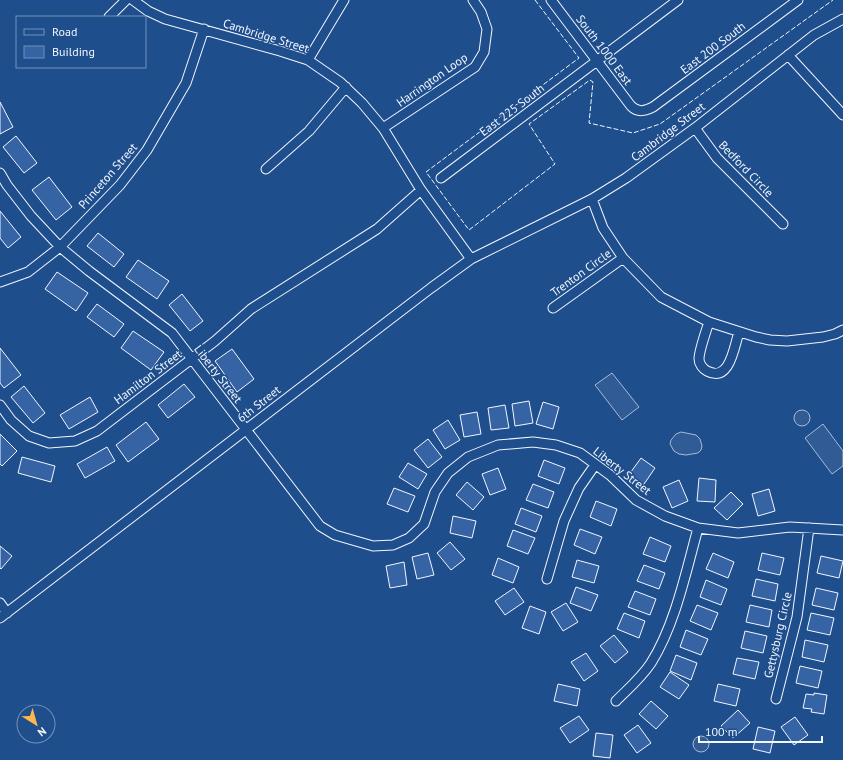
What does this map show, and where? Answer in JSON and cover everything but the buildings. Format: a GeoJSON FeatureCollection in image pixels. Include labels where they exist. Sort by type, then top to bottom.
{"type":"FeatureCollection","features":[{"type":"Feature","properties":{"kind":"street"},"geometry":{"type":"LineString","coordinates":[[110,16],[126,0]]}},
{"type":"Feature","properties":{"kind":"street","name":"Cambridge Street"},"geometry":{"type":"LineString","coordinates":[[133,0],[148,11],[165,19],[280,50],[308,60],[340,82],[362,103],[383,128],[421,190],[471,259]]}},
{"type":"Feature","properties":{"kind":"street"},"geometry":{"type":"LineString","coordinates":[[308,60],[344,0]]}},
{"type":"Feature","properties":{"kind":"street","name":"Harrington Loop"},"geometry":{"type":"LineString","coordinates":[[383,128],[475,67],[484,52],[487,29],[481,12],[473,0]]}},
{"type":"Feature","properties":{"kind":"street","name":"South 1000 East"},"geometry":{"type":"LineString","coordinates":[[551,0],[631,106],[635,110],[640,111]]}},
{"type":"Feature","properties":{"kind":"street","name":"East 225 South"},"geometry":{"type":"LineString","coordinates":[[441,178],[678,0]]}},
{"type":"Feature","properties":{"kind":"street","name":"East 200 South"},"geometry":{"type":"LineString","coordinates":[[640,111],[646,111],[653,107],[798,0]]}},
{"type":"Feature","properties":{"kind":"street","name":"Cambridge Street"},"geometry":{"type":"LineString","coordinates":[[542,223],[592,199],[626,178],[695,128],[814,35],[843,20]]}},
{"type":"Feature","properties":{"kind":"street","name":"Princeton Street"},"geometry":{"type":"LineString","coordinates":[[0,282],[28,272],[60,247],[120,185],[147,150],[186,83],[204,29]]}},
{"type":"Feature","properties":{"kind":"street"},"geometry":{"type":"LineString","coordinates":[[788,55],[843,115]]}},
{"type":"Feature","properties":{"kind":"street"},"geometry":{"type":"LineString","coordinates":[[266,169],[309,131],[346,87]]}},
{"type":"Feature","properties":{"kind":"street","name":"Bedford Circle"},"geometry":{"type":"LineString","coordinates":[[695,128],[717,158],[783,224]]}},
{"type":"Feature","properties":{"kind":"street","name":"Liberty Street"},"geometry":{"type":"LineString","coordinates":[[0,173],[7,185],[31,216],[60,247],[89,271],[172,333],[320,526],[335,535],[373,546],[392,545],[409,538],[428,526],[435,492],[448,473],[468,457],[498,445],[533,442],[556,445],[580,453],[610,475],[636,500],[665,516],[698,528],[738,533],[790,527],[843,530]]}},
{"type":"Feature","properties":{"kind":"street","name":"Hamilton Street"},"geometry":{"type":"LineString","coordinates":[[0,405],[11,420],[29,436],[49,443],[75,441],[97,430],[215,341],[251,309],[378,229],[421,190]]}},
{"type":"Feature","properties":{"kind":"street"},"geometry":{"type":"LineString","coordinates":[[592,199],[604,228],[623,258],[661,297],[709,322],[756,337],[787,341],[823,338],[843,330]]}},
{"type":"Feature","properties":{"kind":"street","name":"6th Street"},"geometry":{"type":"LineString","coordinates":[[4,616],[425,292],[471,259],[542,223]]}},
{"type":"Feature","properties":{"kind":"street","name":"Trenton Circle"},"geometry":{"type":"LineString","coordinates":[[553,308],[623,258]]}},
{"type":"Feature","properties":{"kind":"street"},"geometry":{"type":"LineString","coordinates":[[709,322],[699,358],[701,366],[705,370],[714,374],[720,373],[728,367],[738,332]]}},
{"type":"Feature","properties":{"kind":"street"},"geometry":{"type":"LineString","coordinates":[[547,579],[564,521],[579,488],[595,465]]}},
{"type":"Feature","properties":{"kind":"street"},"geometry":{"type":"LineString","coordinates":[[616,701],[639,679],[651,663],[660,646],[675,609],[698,528]]}},
{"type":"Feature","properties":{"kind":"street","name":"Gettysburg Circle"},"geometry":{"type":"LineString","coordinates":[[776,699],[797,617],[809,528]]}},
{"type":"Feature","properties":{"kind":"street"},"geometry":{"type":"LineString","coordinates":[[0,604],[4,616]]}},
{"type":"Feature","properties":{"kind":"shaded area"},"geometry":{"type":"Polygon","coordinates":[[[612,373],[639,407],[622,420],[595,385],[612,373]]]}},
{"type":"Feature","properties":{"kind":"shaded area"},"geometry":{"type":"Polygon","coordinates":[[[799,410],[805,410],[810,415],[808,424],[805,426],[799,426],[794,421],[794,415],[799,410]]]}},
{"type":"Feature","properties":{"kind":"shaded area"},"geometry":{"type":"Polygon","coordinates":[[[823,424],[843,451],[843,466],[832,474],[805,438],[823,424]]]}},
{"type":"Feature","properties":{"kind":"shaded area"},"geometry":{"type":"Polygon","coordinates":[[[681,432],[696,435],[700,439],[702,446],[698,453],[686,455],[679,454],[674,451],[670,444],[671,440],[676,434],[681,432]]]}},
{"type":"Feature","properties":{"kind":"shaded area"},"geometry":{"type":"Polygon","coordinates":[[[698,736],[704,736],[709,741],[707,750],[704,752],[698,752],[693,747],[693,741],[698,736]]]}},
{"type":"Feature","properties":{"kind":"fence"},"geometry":{"type":"LineString","coordinates":[[535,0],[579,58],[426,172],[469,230],[555,164],[529,124],[590,80],[593,82],[589,123],[633,133],[660,124],[833,0]]}}]}
